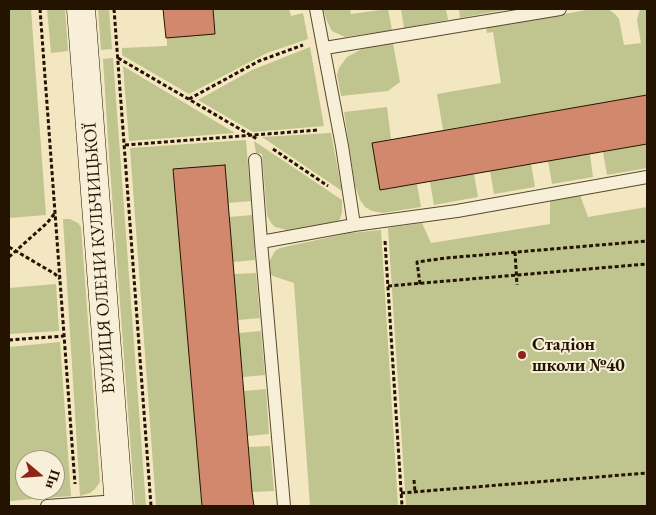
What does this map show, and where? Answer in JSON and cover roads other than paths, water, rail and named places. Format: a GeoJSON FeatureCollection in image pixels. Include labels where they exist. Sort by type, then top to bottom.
{"type":"FeatureCollection","features":[{"type":"Feature","properties":{"kind":"street","name":"ВУЛИЦЯ ОЛЕНИ КУЛЬЧИЦЬКОЇ"},"geometry":{"type":"LineString","coordinates":[[82,9],[118,503]]}},
{"type":"Feature","properties":{"kind":"lane"},"geometry":{"type":"LineString","coordinates":[[316,9],[324,43],[354,224]]}},
{"type":"Feature","properties":{"kind":"lane"},"geometry":{"type":"LineString","coordinates":[[324,43],[560,9]]}},
{"type":"Feature","properties":{"kind":"lane"},"geometry":{"type":"LineString","coordinates":[[255,160],[284,506]]}},
{"type":"Feature","properties":{"kind":"lane"},"geometry":{"type":"LineString","coordinates":[[261,242],[354,224],[457,211],[647,177]]}},
{"type":"Feature","properties":{"kind":"lane"},"geometry":{"type":"LineString","coordinates":[[47,506],[118,503]]}},
{"type":"Feature","properties":{"kind":"place","name":"Стадіон школи №40"},"geometry":{"type":"Point","coordinates":[522,355]}}]}
